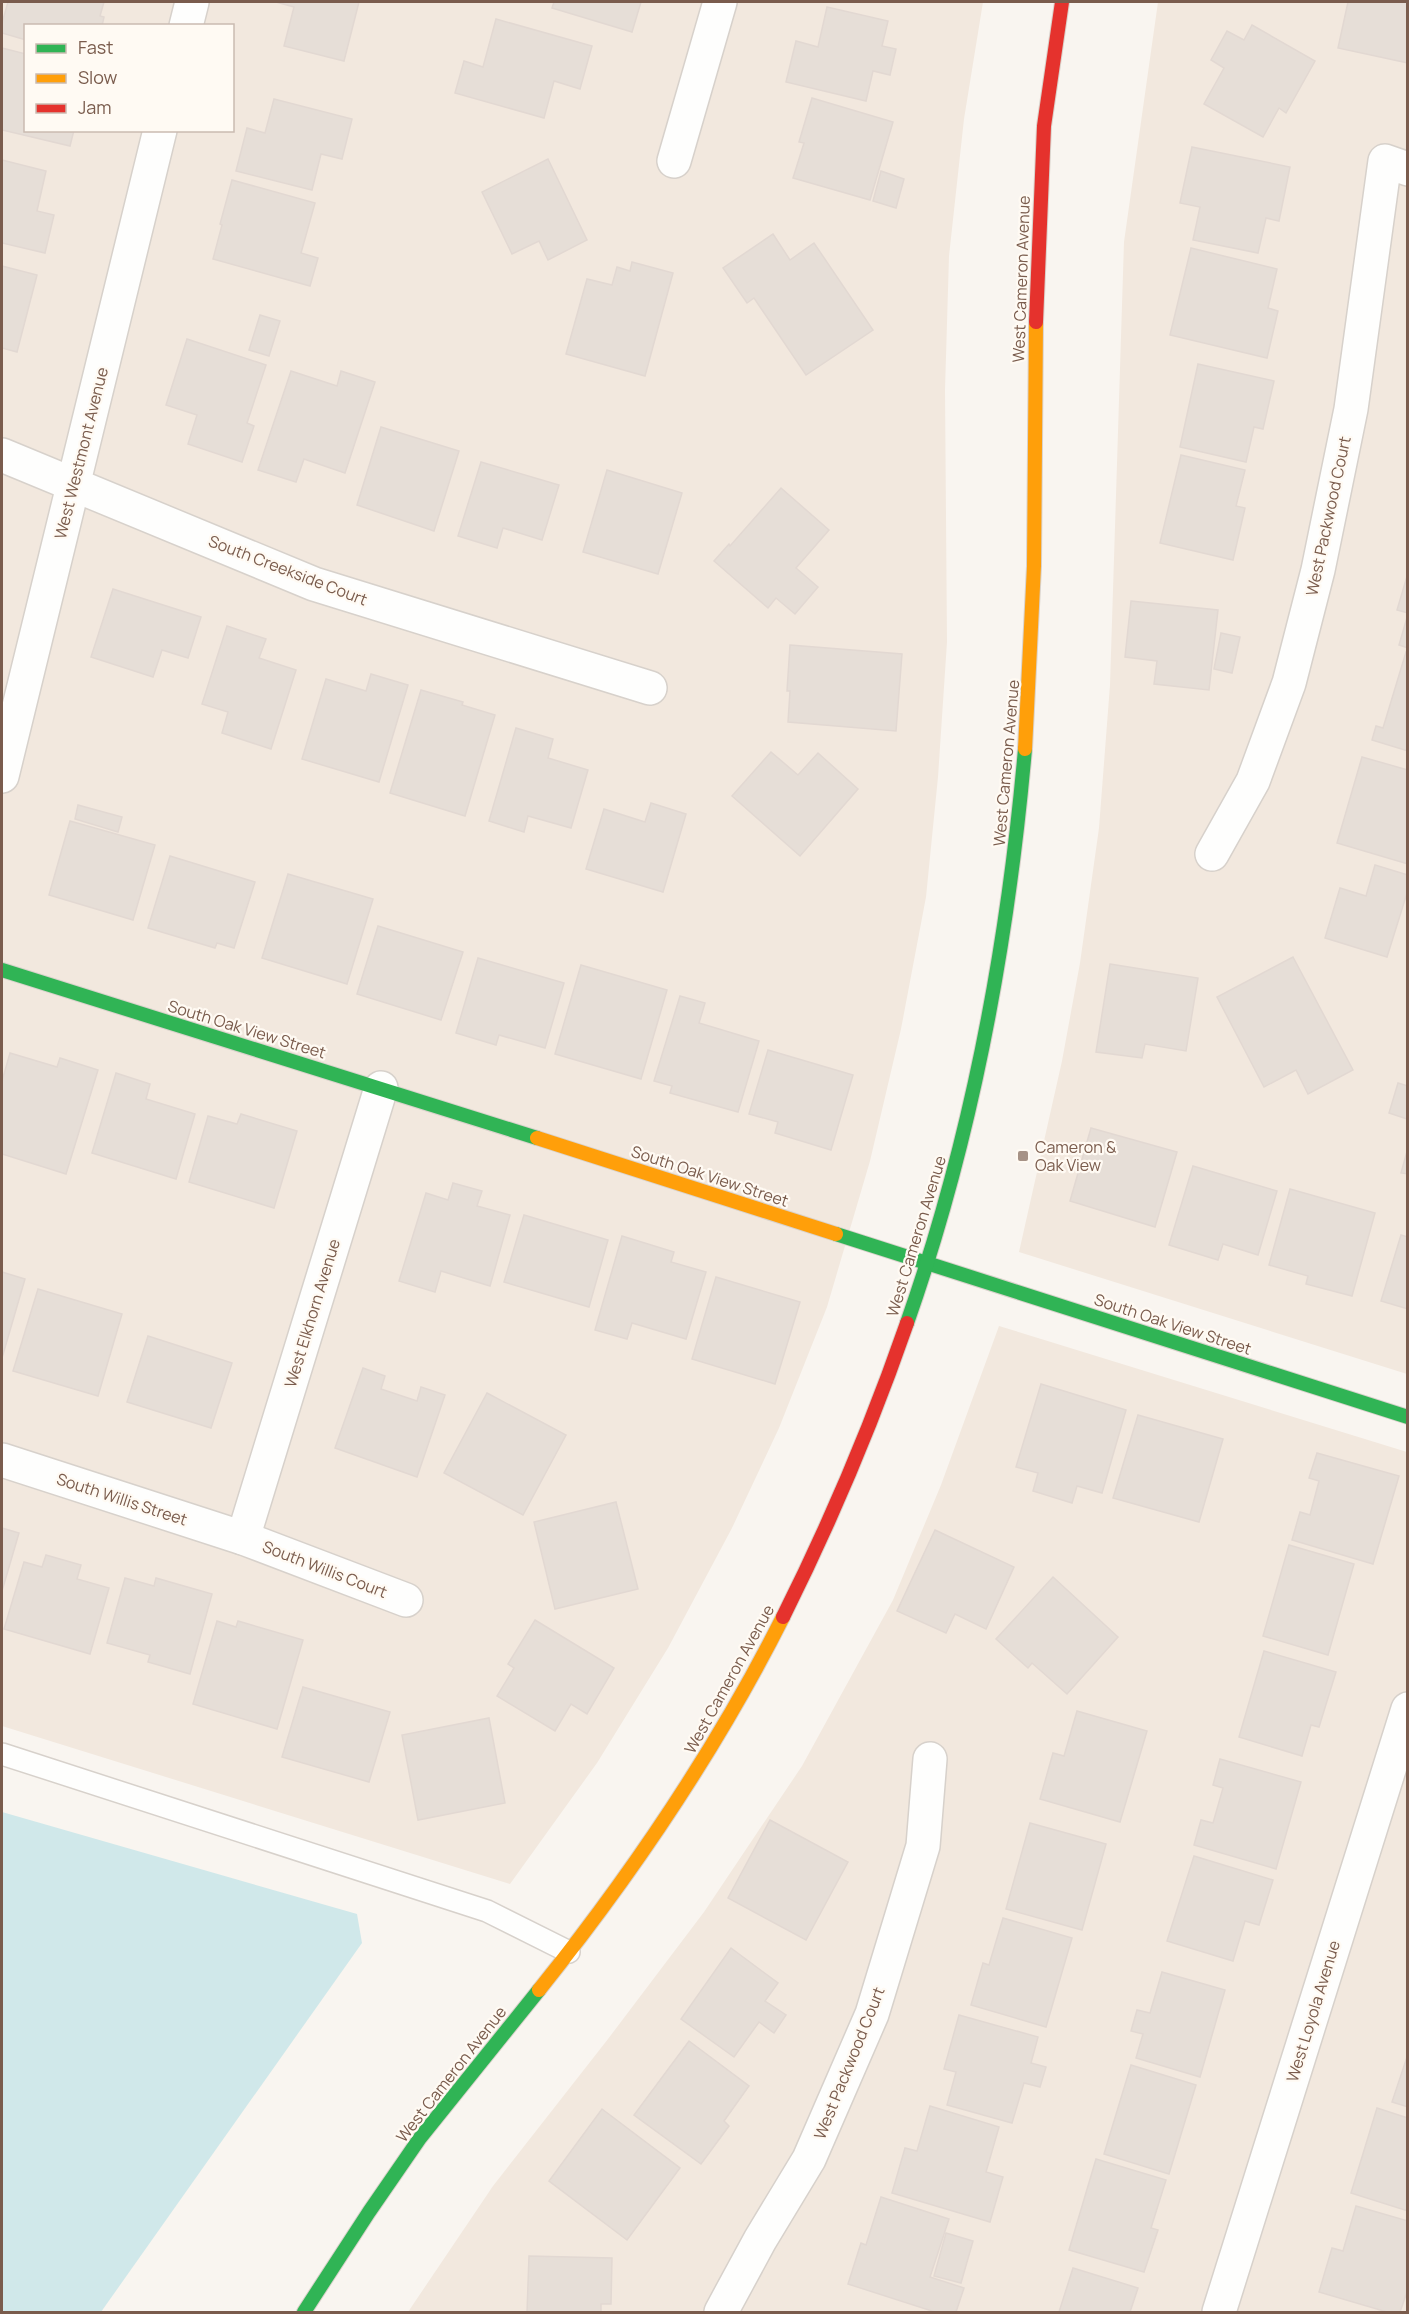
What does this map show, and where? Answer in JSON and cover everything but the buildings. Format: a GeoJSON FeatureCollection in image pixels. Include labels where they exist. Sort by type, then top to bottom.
{"type":"FeatureCollection","features":[{"type":"Feature","properties":{"kind":"street"},"geometry":{"type":"LineString","coordinates":[[186,24],[192,2]]}},
{"type":"Feature","properties":{"kind":"street"},"geometry":{"type":"LineString","coordinates":[[674,161],[720,2]]}},
{"type":"Feature","properties":{"kind":"street","name":"West Cameron Avenue"},"geometry":{"type":"LineString","coordinates":[[304,2313],[382,2192],[436,2116],[569,1952],[628,1873],[685,1788],[737,1703],[779,1624],[852,1474],[929,1263],[950,1189],[987,1022],[1002,941],[1023,773],[1033,624],[1035,296],[1039,206],[1045,118],[1062,2]]}},
{"type":"Feature","properties":{"kind":"street","name":"West Westmont Avenue"},"geometry":{"type":"LineString","coordinates":[[2,776],[160,132]]}},
{"type":"Feature","properties":{"kind":"street","name":"West Packwood Court"},"geometry":{"type":"LineString","coordinates":[[1212,854],[1253,781],[1289,683],[1318,570],[1351,409],[1396,165]]}},
{"type":"Feature","properties":{"kind":"street","name":"South Creekside Court"},"geometry":{"type":"LineString","coordinates":[[2,455],[314,584],[650,688]]}},
{"type":"Feature","properties":{"kind":"street","name":"South Oak View Street"},"geometry":{"type":"LineString","coordinates":[[2,970],[381,1088],[1407,1418]]}},
{"type":"Feature","properties":{"kind":"street","name":"West Elkhorn Avenue"},"geometry":{"type":"LineString","coordinates":[[243,1538],[381,1088]]}},
{"type":"Feature","properties":{"kind":"street","name":"South Willis Street"},"geometry":{"type":"LineString","coordinates":[[2,1460],[243,1538]]}},
{"type":"Feature","properties":{"kind":"street","name":"South Willis Court"},"geometry":{"type":"LineString","coordinates":[[243,1538],[406,1600]]}},
{"type":"Feature","properties":{"kind":"street","name":"West Loyola Avenue"},"geometry":{"type":"LineString","coordinates":[[1220,2313],[1407,1709]]}},
{"type":"Feature","properties":{"kind":"street","name":"West Packwood Court"},"geometry":{"type":"LineString","coordinates":[[721,2313],[760,2240],[809,2159],[872,2014],[923,1846],[930,1759]]}},
{"type":"Feature","properties":{"kind":"lane"},"geometry":{"type":"LineString","coordinates":[[2,1754],[487,1911],[569,1952]]}},
{"type":"Feature","properties":{"kind":"shaded area"},"geometry":{"type":"Polygon","coordinates":[[[2,2],[983,2],[964,119],[949,256],[945,390],[947,642],[938,777],[926,897],[901,1029],[870,1161],[827,1307],[779,1428],[732,1528],[668,1648],[597,1763],[510,1884],[2,1726],[2,2]]]}},
{"type":"Feature","properties":{"kind":"shaded area"},"geometry":{"type":"Polygon","coordinates":[[[1158,2],[1407,2],[1407,1374],[1019,1252],[1062,1061],[1080,963],[1099,828],[1110,685],[1124,242],[1158,2]]]}},
{"type":"Feature","properties":{"kind":"shaded area"},"geometry":{"type":"Polygon","coordinates":[[[999,1326],[1407,1452],[1407,2312],[408,2312],[493,2186],[704,1912],[802,1766],[893,1600],[941,1485],[999,1326]]]}},
{"type":"Feature","properties":{"kind":"water"},"geometry":{"type":"Polygon","coordinates":[[[2,1812],[357,1914],[362,1943],[101,2312],[2,2312],[2,1812]]]}},
{"type":"Feature","properties":{"kind":"traffic: fast"},"geometry":{"type":"LineString","coordinates":[[907,1323],[950,1183],[984,1039],[1009,895],[1025,749]]}},
{"type":"Feature","properties":{"kind":"traffic: fast"},"geometry":{"type":"LineString","coordinates":[[2,970],[537,1138]]}},
{"type":"Feature","properties":{"kind":"traffic: fast"},"geometry":{"type":"LineString","coordinates":[[836,1234],[1408,1417]]}},
{"type":"Feature","properties":{"kind":"traffic: fast"},"geometry":{"type":"LineString","coordinates":[[304,2312],[420,2138],[539,1990]]}},
{"type":"Feature","properties":{"kind":"traffic: slow"},"geometry":{"type":"LineString","coordinates":[[1025,749],[1034,566],[1036,322]]}},
{"type":"Feature","properties":{"kind":"traffic: slow"},"geometry":{"type":"LineString","coordinates":[[537,1138],[836,1234]]}},
{"type":"Feature","properties":{"kind":"traffic: slow"},"geometry":{"type":"LineString","coordinates":[[539,1990],[607,1901],[671,1810],[730,1715],[783,1617]]}},
{"type":"Feature","properties":{"kind":"traffic: jam"},"geometry":{"type":"LineString","coordinates":[[1036,322],[1044,126],[1062,2]]}},
{"type":"Feature","properties":{"kind":"traffic: jam"},"geometry":{"type":"LineString","coordinates":[[783,1617],[850,1472],[907,1323]]}},
{"type":"Feature","properties":{"kind":"place","name":"Cameron & Oak View"},"geometry":{"type":"Point","coordinates":[1023,1156]}}]}
